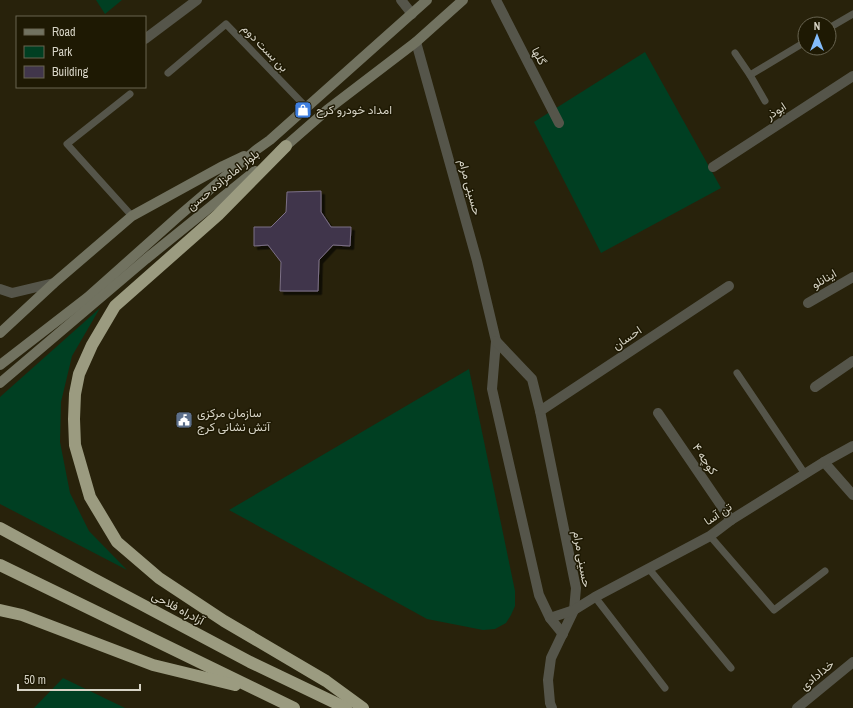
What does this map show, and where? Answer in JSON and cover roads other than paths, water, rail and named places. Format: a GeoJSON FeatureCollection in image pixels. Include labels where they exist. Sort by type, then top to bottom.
{"type":"FeatureCollection","features":[{"type":"Feature","properties":{"kind":"highway"},"geometry":{"type":"LineString","coordinates":[[286,146],[218,215],[115,306],[92,345],[79,374],[75,394],[75,445],[90,497],[117,542],[159,578],[224,621],[326,681],[363,708]]}},
{"type":"Feature","properties":{"kind":"highway","name":"آزادراه فلاحی"},"geometry":{"type":"LineString","coordinates":[[0,528],[250,662],[346,708]]}},
{"type":"Feature","properties":{"kind":"highway"},"geometry":{"type":"LineString","coordinates":[[0,565],[294,708]]}},
{"type":"Feature","properties":{"kind":"highway"},"geometry":{"type":"LineString","coordinates":[[0,610],[22,615],[153,665],[258,690]]}},
{"type":"Feature","properties":{"kind":"main road","name":"بلوار امامزاده حسن"},"geometry":{"type":"LineString","coordinates":[[0,366],[88,298],[180,215],[256,150],[270,140],[427,0]]}},
{"type":"Feature","properties":{"kind":"main road","name":"بلوار امامزاده حسن"},"geometry":{"type":"LineString","coordinates":[[0,383],[146,259],[286,146],[328,110],[416,42],[463,0]]}},
{"type":"Feature","properties":{"kind":"main road"},"geometry":{"type":"LineString","coordinates":[[0,333],[54,283],[132,216],[223,166],[256,150]]}},
{"type":"Feature","properties":{"kind":"street"},"geometry":{"type":"LineString","coordinates":[[146,38],[197,0]]}},
{"type":"Feature","properties":{"kind":"street"},"geometry":{"type":"LineString","coordinates":[[401,0],[412,14]]}},
{"type":"Feature","properties":{"kind":"street","name":"گلها"},"geometry":{"type":"LineString","coordinates":[[496,0],[559,123]]}},
{"type":"Feature","properties":{"kind":"street","name":"حسینی مرام"},"geometry":{"type":"LineString","coordinates":[[416,42],[475,253],[496,341],[492,389],[540,595],[550,618],[563,634],[574,610],[576,588],[540,411],[532,379],[496,341]]}},
{"type":"Feature","properties":{"kind":"street","name":"ابوذر"},"geometry":{"type":"LineString","coordinates":[[713,167],[853,76]]}},
{"type":"Feature","properties":{"kind":"street","name":"اینانلو"},"geometry":{"type":"LineString","coordinates":[[808,303],[853,277]]}},
{"type":"Feature","properties":{"kind":"street"},"geometry":{"type":"LineString","coordinates":[[0,290],[12,293],[54,283]]}},
{"type":"Feature","properties":{"kind":"street","name":"احسان"},"geometry":{"type":"LineString","coordinates":[[540,411],[729,286]]}},
{"type":"Feature","properties":{"kind":"street"},"geometry":{"type":"LineString","coordinates":[[815,386],[853,361]]}},
{"type":"Feature","properties":{"kind":"street","name":"کوچه ۴"},"geometry":{"type":"LineString","coordinates":[[658,413],[731,520]]}},
{"type":"Feature","properties":{"kind":"street","name":"تن آسا"},"geometry":{"type":"LineString","coordinates":[[550,618],[574,610],[595,597],[710,536],[731,520],[824,462],[853,446]]}},
{"type":"Feature","properties":{"kind":"street"},"geometry":{"type":"LineString","coordinates":[[824,462],[853,495]]}},
{"type":"Feature","properties":{"kind":"street"},"geometry":{"type":"LineString","coordinates":[[552,708],[550,703],[548,680],[551,658],[563,634]]}},
{"type":"Feature","properties":{"kind":"street","name":"خدادادی"},"geometry":{"type":"LineString","coordinates":[[797,708],[853,662]]}},
{"type":"Feature","properties":{"kind":"lane"},"geometry":{"type":"LineString","coordinates":[[837,23],[853,14]]}},
{"type":"Feature","properties":{"kind":"lane","name":"بن بست دوم"},"geometry":{"type":"LineString","coordinates":[[168,73],[226,24],[306,107]]}},
{"type":"Feature","properties":{"kind":"lane"},"geometry":{"type":"LineString","coordinates":[[750,75],[797,47]]}},
{"type":"Feature","properties":{"kind":"lane"},"geometry":{"type":"LineString","coordinates":[[735,54],[750,75],[765,101]]}},
{"type":"Feature","properties":{"kind":"lane"},"geometry":{"type":"LineString","coordinates":[[130,94],[67,144],[132,216]]}},
{"type":"Feature","properties":{"kind":"lane"},"geometry":{"type":"LineString","coordinates":[[737,373],[806,474]]}},
{"type":"Feature","properties":{"kind":"lane"},"geometry":{"type":"LineString","coordinates":[[710,536],[774,610],[825,570]]}},
{"type":"Feature","properties":{"kind":"lane"},"geometry":{"type":"LineString","coordinates":[[649,569],[731,668]]}},
{"type":"Feature","properties":{"kind":"lane"},"geometry":{"type":"LineString","coordinates":[[595,597],[665,688]]}},
{"type":"Feature","properties":{"kind":"place","name":"امداد خودرو کرح"},"geometry":{"type":"Point","coordinates":[303,110]}},
{"type":"Feature","properties":{"kind":"place","name":"سازمان مرکزی آتش نشانی کرج"},"geometry":{"type":"Point","coordinates":[184,420]}}]}
